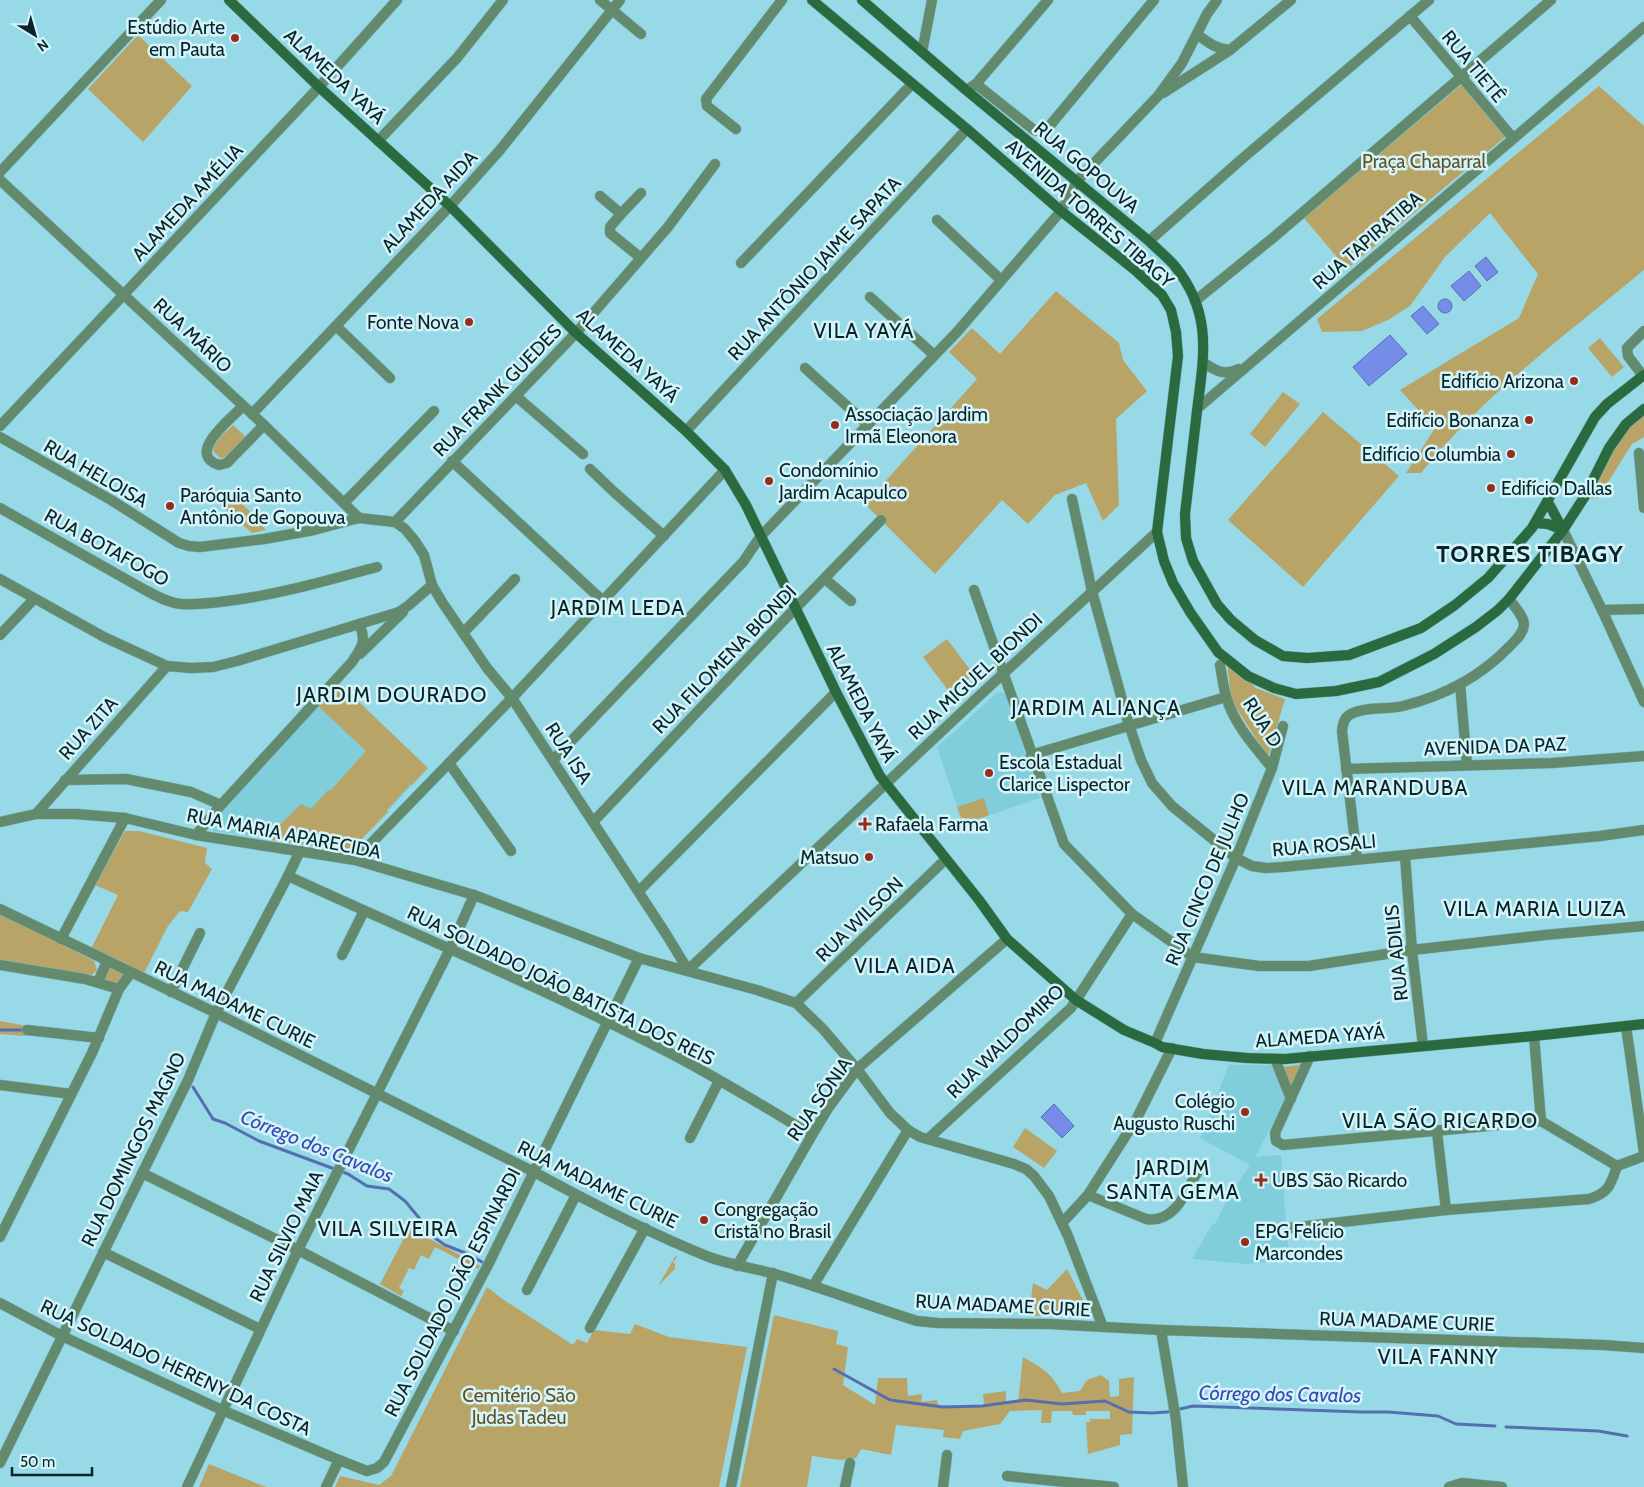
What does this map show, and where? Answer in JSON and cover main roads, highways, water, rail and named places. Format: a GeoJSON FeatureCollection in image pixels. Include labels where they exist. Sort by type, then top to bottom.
{"type":"FeatureCollection","features":[{"type":"Feature","properties":{"kind":"main road","name":"ALAMEDA YAYÁ"},"geometry":{"type":"LineString","coordinates":[[229,0],[319,87],[450,206],[576,334],[686,431],[725,470],[746,505],[836,692],[871,761],[885,784],[946,859],[1007,939],[1076,1000],[1124,1030],[1155,1043],[1172,1048],[1238,1057],[1275,1059],[1534,1036],[1644,1024]]}},
{"type":"Feature","properties":{"kind":"main road","name":"AVENIDA TORRES TIBAGY"},"geometry":{"type":"LineString","coordinates":[[812,0],[967,129],[1061,211],[1135,270],[1162,295],[1171,310],[1176,332],[1178,356],[1158,532],[1164,561],[1173,583],[1190,612],[1218,652],[1248,676],[1274,688],[1296,694],[1336,691],[1379,682],[1434,654],[1476,627],[1498,610],[1508,599],[1563,530],[1584,496],[1608,448],[1626,424],[1644,409]]}},
{"type":"Feature","properties":{"kind":"main road","name":"RUA GOPOUVA"},"geometry":{"type":"LineString","coordinates":[[862,0],[1174,265],[1195,301],[1201,318],[1204,338],[1204,363],[1184,514],[1186,538],[1193,561],[1217,604],[1231,620],[1255,640],[1283,656],[1306,658],[1349,656],[1421,628],[1455,605],[1488,578],[1514,551],[1536,523],[1596,417],[1607,404],[1643,375]]}},
{"type":"Feature","properties":{"kind":"main road"},"geometry":{"type":"LineString","coordinates":[[1548,502],[1563,530]]}},
{"type":"Feature","properties":{"kind":"main road"},"geometry":{"type":"LineString","coordinates":[[1536,523],[1548,524],[1563,530]]}},
{"type":"Feature","properties":{"kind":"water"},"geometry":{"type":"Polygon","coordinates":[[[1486,257],[1498,272],[1487,281],[1475,266],[1486,257]]]}},
{"type":"Feature","properties":{"kind":"water"},"geometry":{"type":"Polygon","coordinates":[[[1469,271],[1481,286],[1464,301],[1451,286],[1469,271]]]}},
{"type":"Feature","properties":{"kind":"water"},"geometry":{"type":"Polygon","coordinates":[[[1445,299],[1450,301],[1452,306],[1450,311],[1445,313],[1440,311],[1438,306],[1440,301],[1445,299]]]}},
{"type":"Feature","properties":{"kind":"water"},"geometry":{"type":"Polygon","coordinates":[[[1423,306],[1439,324],[1427,334],[1411,316],[1423,306]]]}},
{"type":"Feature","properties":{"kind":"water"},"geometry":{"type":"Polygon","coordinates":[[[1390,335],[1407,354],[1369,386],[1353,367],[1390,335]]]}},
{"type":"Feature","properties":{"kind":"water"},"geometry":{"type":"Polygon","coordinates":[[[1054,1104],[1074,1126],[1062,1138],[1041,1117],[1054,1104]]]}},
{"type":"Feature","properties":{"kind":"waterway","name":"Córrego dos Cavalos"},"geometry":{"type":"LineString","coordinates":[[0,1030],[24,1030]]}},
{"type":"Feature","properties":{"kind":"waterway","name":"Córrego dos Cavalos"},"geometry":{"type":"LineString","coordinates":[[193,1087],[213,1119],[225,1123],[259,1141],[348,1174],[367,1186],[389,1189],[405,1201],[432,1236],[445,1245],[482,1262]]}},
{"type":"Feature","properties":{"kind":"waterway","name":"Córrego dos Cavalos"},"geometry":{"type":"LineString","coordinates":[[834,1369],[890,1400],[943,1407],[982,1406],[1026,1400],[1062,1404],[1105,1401],[1129,1412],[1167,1412],[1193,1406],[1388,1412],[1438,1416],[1456,1424],[1495,1426]]}},
{"type":"Feature","properties":{"kind":"waterway","name":"Córrego dos Cavalos"},"geometry":{"type":"LineString","coordinates":[[1506,1427],[1598,1431],[1627,1436]]}},
{"type":"Feature","properties":{"kind":"place","name":"Estúdio Arte em Pauta"},"geometry":{"type":"Point","coordinates":[235,38]}},
{"type":"Feature","properties":{"kind":"place","name":"Fonte Nova"},"geometry":{"type":"Point","coordinates":[469,322]}},
{"type":"Feature","properties":{"kind":"place","name":"Edifício Arizona"},"geometry":{"type":"Point","coordinates":[1574,381]}},
{"type":"Feature","properties":{"kind":"place","name":"Edifício Bonanza"},"geometry":{"type":"Point","coordinates":[1529,420]}},
{"type":"Feature","properties":{"kind":"place","name":"Associação Jardim Irmã Eleonora"},"geometry":{"type":"Point","coordinates":[835,425]}},
{"type":"Feature","properties":{"kind":"place","name":"Edifício Columbia"},"geometry":{"type":"Point","coordinates":[1511,454]}},
{"type":"Feature","properties":{"kind":"place","name":"Condomínio Jardim Acapulco"},"geometry":{"type":"Point","coordinates":[769,481]}},
{"type":"Feature","properties":{"kind":"place","name":"Edifício Dallas"},"geometry":{"type":"Point","coordinates":[1491,488]}},
{"type":"Feature","properties":{"kind":"place","name":"Paróquia Santo Antônio de Gopouva"},"geometry":{"type":"Point","coordinates":[170,506]}},
{"type":"Feature","properties":{"kind":"place","name":"Escola Estadual Clarice Lispector"},"geometry":{"type":"Point","coordinates":[989,773]}},
{"type":"Feature","properties":{"kind":"place","name":"Rafaela Farma"},"geometry":{"type":"Point","coordinates":[865,824]}},
{"type":"Feature","properties":{"kind":"place","name":"Matsuo"},"geometry":{"type":"Point","coordinates":[869,857]}},
{"type":"Feature","properties":{"kind":"place","name":"Colégio Augusto Ruschi"},"geometry":{"type":"Point","coordinates":[1245,1112]}},
{"type":"Feature","properties":{"kind":"place","name":"UBS São Ricardo"},"geometry":{"type":"Point","coordinates":[1261,1180]}},
{"type":"Feature","properties":{"kind":"place","name":"Congregação Cristã no Brasil"},"geometry":{"type":"Point","coordinates":[704,1220]}},
{"type":"Feature","properties":{"kind":"place","name":"EPG Felício Marcondes"},"geometry":{"type":"Point","coordinates":[1245,1242]}},
{"type":"Feature","properties":{"kind":"district","name":"VILA YAYÁ"},"geometry":{"type":"Point","coordinates":[864,331]}},
{"type":"Feature","properties":{"kind":"district","name":"TORRES TIBAGY"},"geometry":{"type":"Point","coordinates":[1530,554]}},
{"type":"Feature","properties":{"kind":"district","name":"JARDIM LEDA"},"geometry":{"type":"Point","coordinates":[618,608]}},
{"type":"Feature","properties":{"kind":"district","name":"JARDIM DOURADO"},"geometry":{"type":"Point","coordinates":[392,695]}},
{"type":"Feature","properties":{"kind":"district","name":"JARDIM ALIANÇA"},"geometry":{"type":"Point","coordinates":[1096,708]}},
{"type":"Feature","properties":{"kind":"district","name":"VILA MARANDUBA"},"geometry":{"type":"Point","coordinates":[1375,788]}},
{"type":"Feature","properties":{"kind":"district","name":"VILA MARIA LUIZA"},"geometry":{"type":"Point","coordinates":[1535,909]}},
{"type":"Feature","properties":{"kind":"district","name":"VILA AIDA"},"geometry":{"type":"Point","coordinates":[905,966]}},
{"type":"Feature","properties":{"kind":"district","name":"VILA SÃO RICARDO"},"geometry":{"type":"Point","coordinates":[1440,1121]}},
{"type":"Feature","properties":{"kind":"district","name":"JARDIM SANTA GEMA"},"geometry":{"type":"Point","coordinates":[1173,1180]}},
{"type":"Feature","properties":{"kind":"district","name":"VILA SILVEIRA"},"geometry":{"type":"Point","coordinates":[388,1229]}},
{"type":"Feature","properties":{"kind":"district","name":"VILA FANNY"},"geometry":{"type":"Point","coordinates":[1438,1357]}},
{"type":"Feature","properties":{"kind":"park label","name":"Praça Chaparral"},"geometry":{"type":"Point","coordinates":[1424,161]}},
{"type":"Feature","properties":{"kind":"park label","name":"Cemitério São Judas Tadeu"},"geometry":{"type":"Point","coordinates":[519,1406]}}]}
